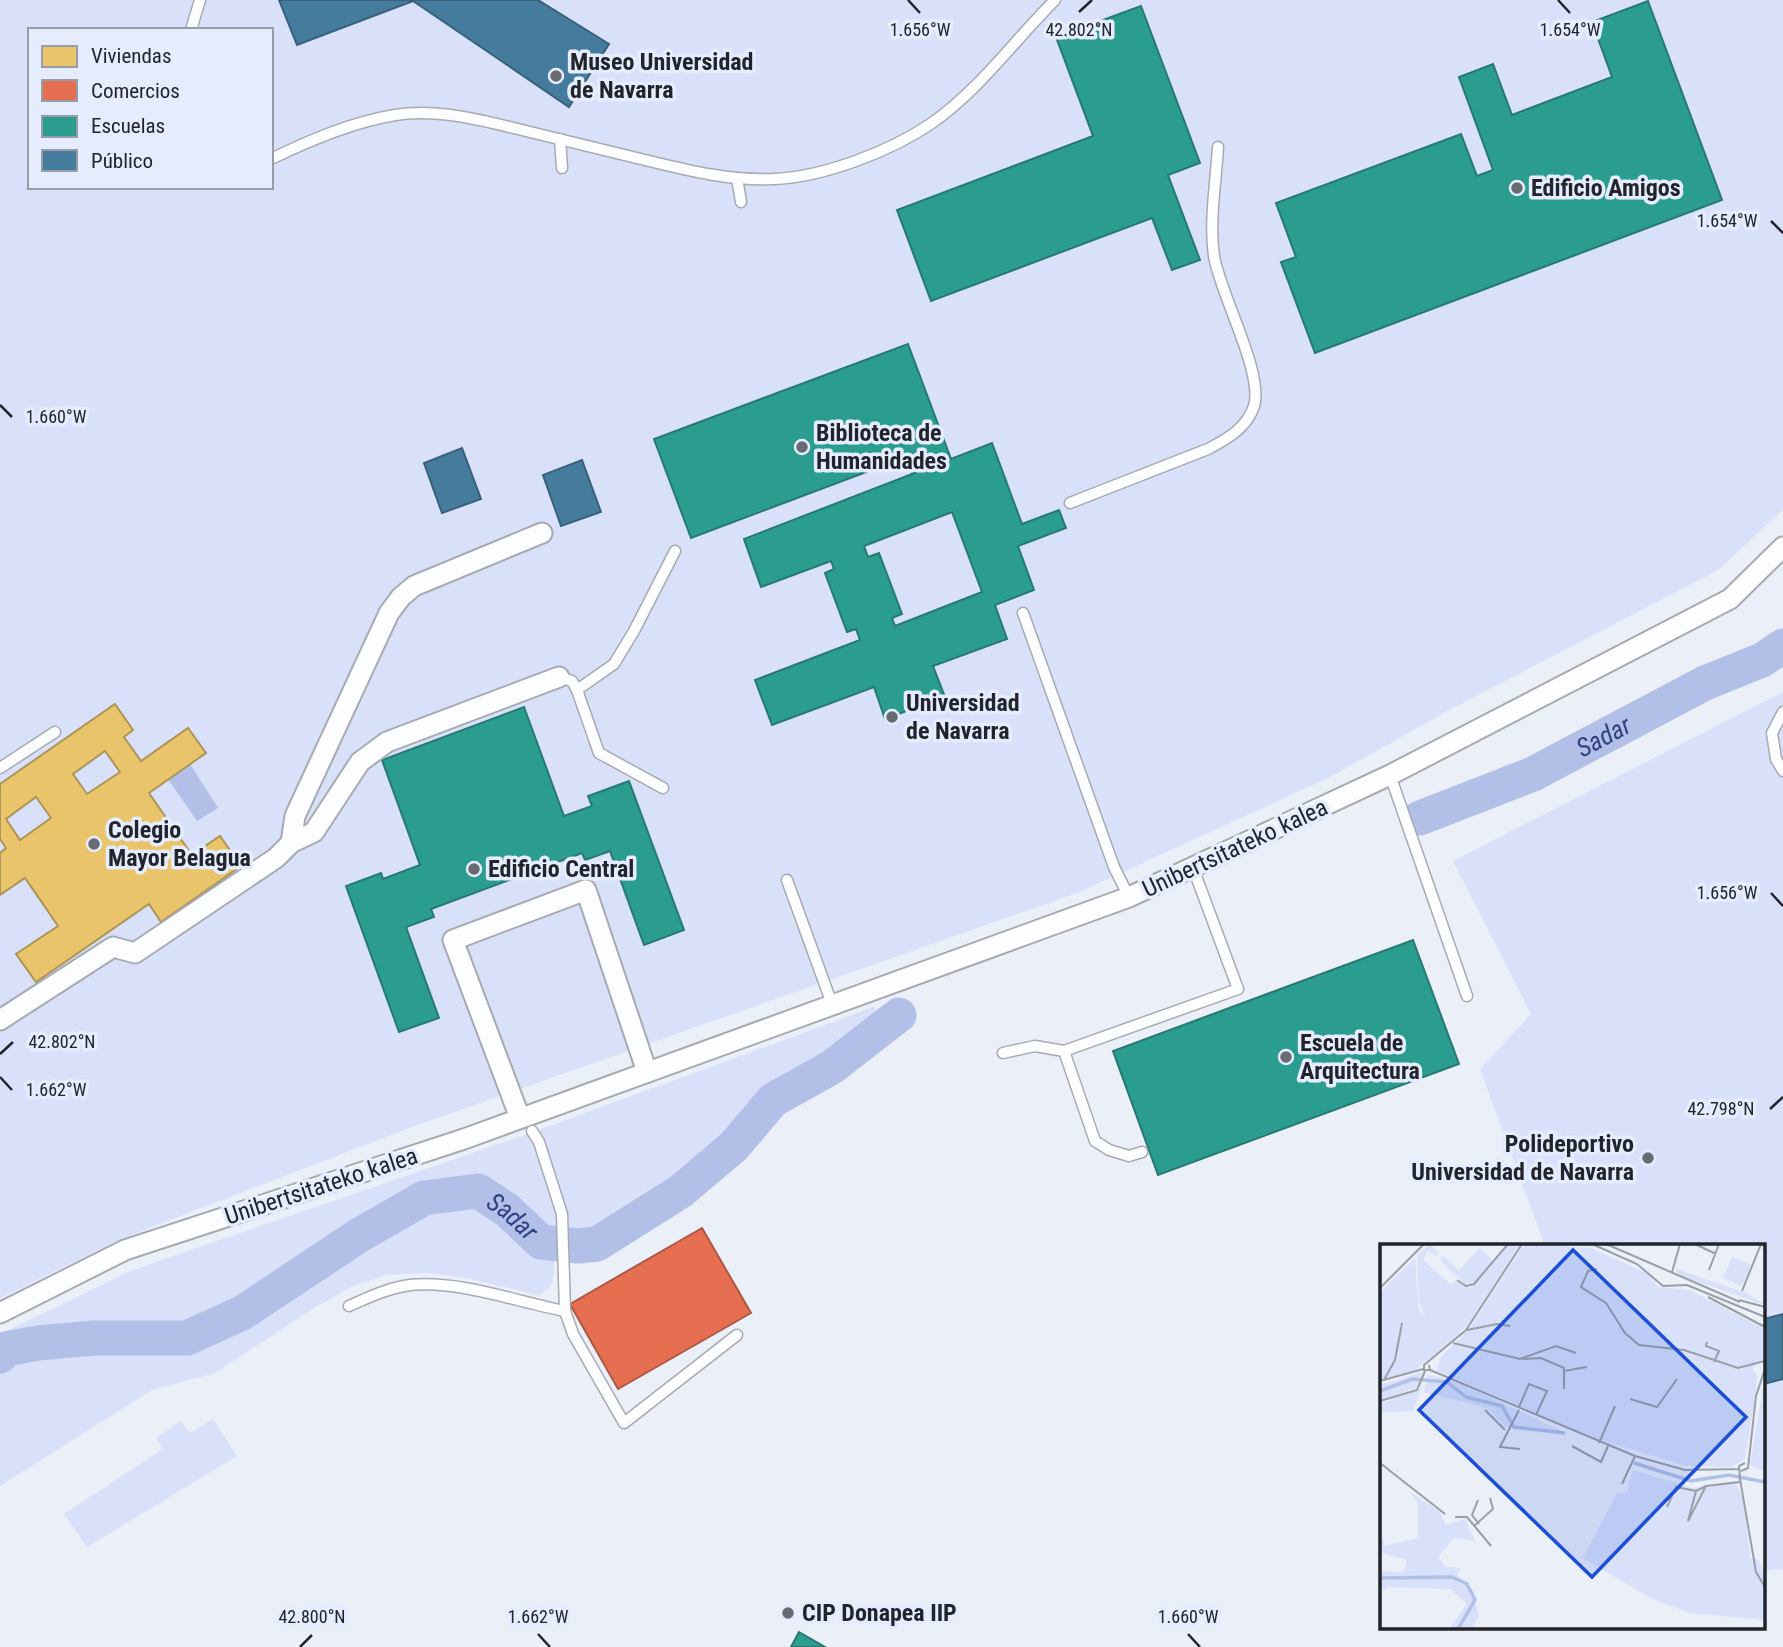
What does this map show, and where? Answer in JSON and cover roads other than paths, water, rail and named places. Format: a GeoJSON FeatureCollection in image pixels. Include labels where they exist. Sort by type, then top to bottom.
{"type":"FeatureCollection","features":[{"type":"Feature","properties":{"kind":"street"},"geometry":{"type":"LineString","coordinates":[[291,843],[295,816],[389,613],[401,597],[414,586],[542,533]]}},
{"type":"Feature","properties":{"kind":"street","name":"Unibertsitateko kalea"},"geometry":{"type":"LineString","coordinates":[[0,1313],[125,1250],[464,1139],[526,1124],[648,1072],[1129,897],[1390,775],[1730,599],[1783,547]]}},
{"type":"Feature","properties":{"kind":"street"},"geometry":{"type":"LineString","coordinates":[[0,1020],[113,947],[135,953],[276,858],[291,843],[314,832],[360,762],[387,742],[559,677]]}},
{"type":"Feature","properties":{"kind":"street"},"geometry":{"type":"LineString","coordinates":[[526,1124],[511,1094],[453,940],[586,890],[648,1072]]}},
{"type":"Feature","properties":{"kind":"lane"},"geometry":{"type":"LineString","coordinates":[[192,28],[200,0]]}},
{"type":"Feature","properties":{"kind":"lane"},"geometry":{"type":"LineString","coordinates":[[273,158],[307,142],[397,115],[447,115],[706,174],[775,179],[811,173],[893,145],[930,124],[959,103],[1055,0]]}},
{"type":"Feature","properties":{"kind":"lane"},"geometry":{"type":"LineString","coordinates":[[560,139],[562,168]]}},
{"type":"Feature","properties":{"kind":"lane"},"geometry":{"type":"LineString","coordinates":[[1070,503],[1208,449],[1229,438],[1244,424],[1254,405],[1256,383],[1218,273],[1214,253],[1218,147]]}},
{"type":"Feature","properties":{"kind":"lane"},"geometry":{"type":"LineString","coordinates":[[737,178],[741,202]]}},
{"type":"Feature","properties":{"kind":"lane"},"geometry":{"type":"LineString","coordinates":[[577,690],[614,664],[675,551]]}},
{"type":"Feature","properties":{"kind":"lane"},"geometry":{"type":"LineString","coordinates":[[1023,613],[1114,867],[1129,897]]}},
{"type":"Feature","properties":{"kind":"lane"},"geometry":{"type":"LineString","coordinates":[[559,677],[572,681],[577,690],[599,753],[663,788]]}},
{"type":"Feature","properties":{"kind":"lane"},"geometry":{"type":"LineString","coordinates":[[1783,712],[1772,733],[1776,759],[1783,771]]}},
{"type":"Feature","properties":{"kind":"lane"},"geometry":{"type":"LineString","coordinates":[[0,768],[55,732]]}},
{"type":"Feature","properties":{"kind":"lane"},"geometry":{"type":"LineString","coordinates":[[1390,775],[1467,996]]}},
{"type":"Feature","properties":{"kind":"lane"},"geometry":{"type":"LineString","coordinates":[[1003,1053],[1035,1046],[1064,1051],[1238,989],[1193,868]]}},
{"type":"Feature","properties":{"kind":"lane"},"geometry":{"type":"LineString","coordinates":[[787,880],[832,1004]]}},
{"type":"Feature","properties":{"kind":"lane"},"geometry":{"type":"LineString","coordinates":[[1064,1051],[1095,1141],[1109,1150],[1129,1156],[1142,1152]]}},
{"type":"Feature","properties":{"kind":"lane"},"geometry":{"type":"LineString","coordinates":[[526,1124],[539,1142],[562,1214],[565,1311],[573,1334],[624,1423],[737,1335]]}},
{"type":"Feature","properties":{"kind":"lane"},"geometry":{"type":"LineString","coordinates":[[349,1306],[374,1294],[424,1285],[459,1287],[565,1311]]}},
{"type":"Feature","properties":{"kind":"water"},"geometry":{"type":"Polygon","coordinates":[[[190,764],[218,808],[197,821],[168,779],[190,764]]]}},
{"type":"Feature","properties":{"kind":"waterway","name":"Sadar"},"geometry":{"type":"LineString","coordinates":[[1420,818],[1533,774],[1705,683],[1762,660],[1783,646]]}},
{"type":"Feature","properties":{"kind":"waterway","name":"Sadar"},"geometry":{"type":"LineString","coordinates":[[0,1356],[6,1349],[38,1343],[94,1338],[187,1338],[242,1313],[358,1236],[424,1198],[478,1191],[507,1210],[541,1242],[578,1246],[597,1244],[681,1191],[734,1146],[773,1100],[832,1067],[899,1015]]}},
{"type":"Feature","properties":{"kind":"place","name":"Museo Universidad de Navarra"},"geometry":{"type":"Point","coordinates":[556,76]}},
{"type":"Feature","properties":{"kind":"place","name":"Edificio Amigos"},"geometry":{"type":"Point","coordinates":[1517,188]}},
{"type":"Feature","properties":{"kind":"place","name":"Biblioteca de Humanidades"},"geometry":{"type":"Point","coordinates":[802,447]}},
{"type":"Feature","properties":{"kind":"place","name":"Universidad de Navarra"},"geometry":{"type":"Point","coordinates":[892,717]}},
{"type":"Feature","properties":{"kind":"place","name":"Colegio Mayor Belagua"},"geometry":{"type":"Point","coordinates":[94,844]}},
{"type":"Feature","properties":{"kind":"place","name":"Edificio Central"},"geometry":{"type":"Point","coordinates":[474,869]}},
{"type":"Feature","properties":{"kind":"place","name":"Escuela de Arquitectura"},"geometry":{"type":"Point","coordinates":[1286,1057]}},
{"type":"Feature","properties":{"kind":"place","name":"Polideportivo Universidad de Navarra"},"geometry":{"type":"Point","coordinates":[1648,1158]}},
{"type":"Feature","properties":{"kind":"place","name":"CIP Donapea IIP"},"geometry":{"type":"Point","coordinates":[788,1613]}}]}
